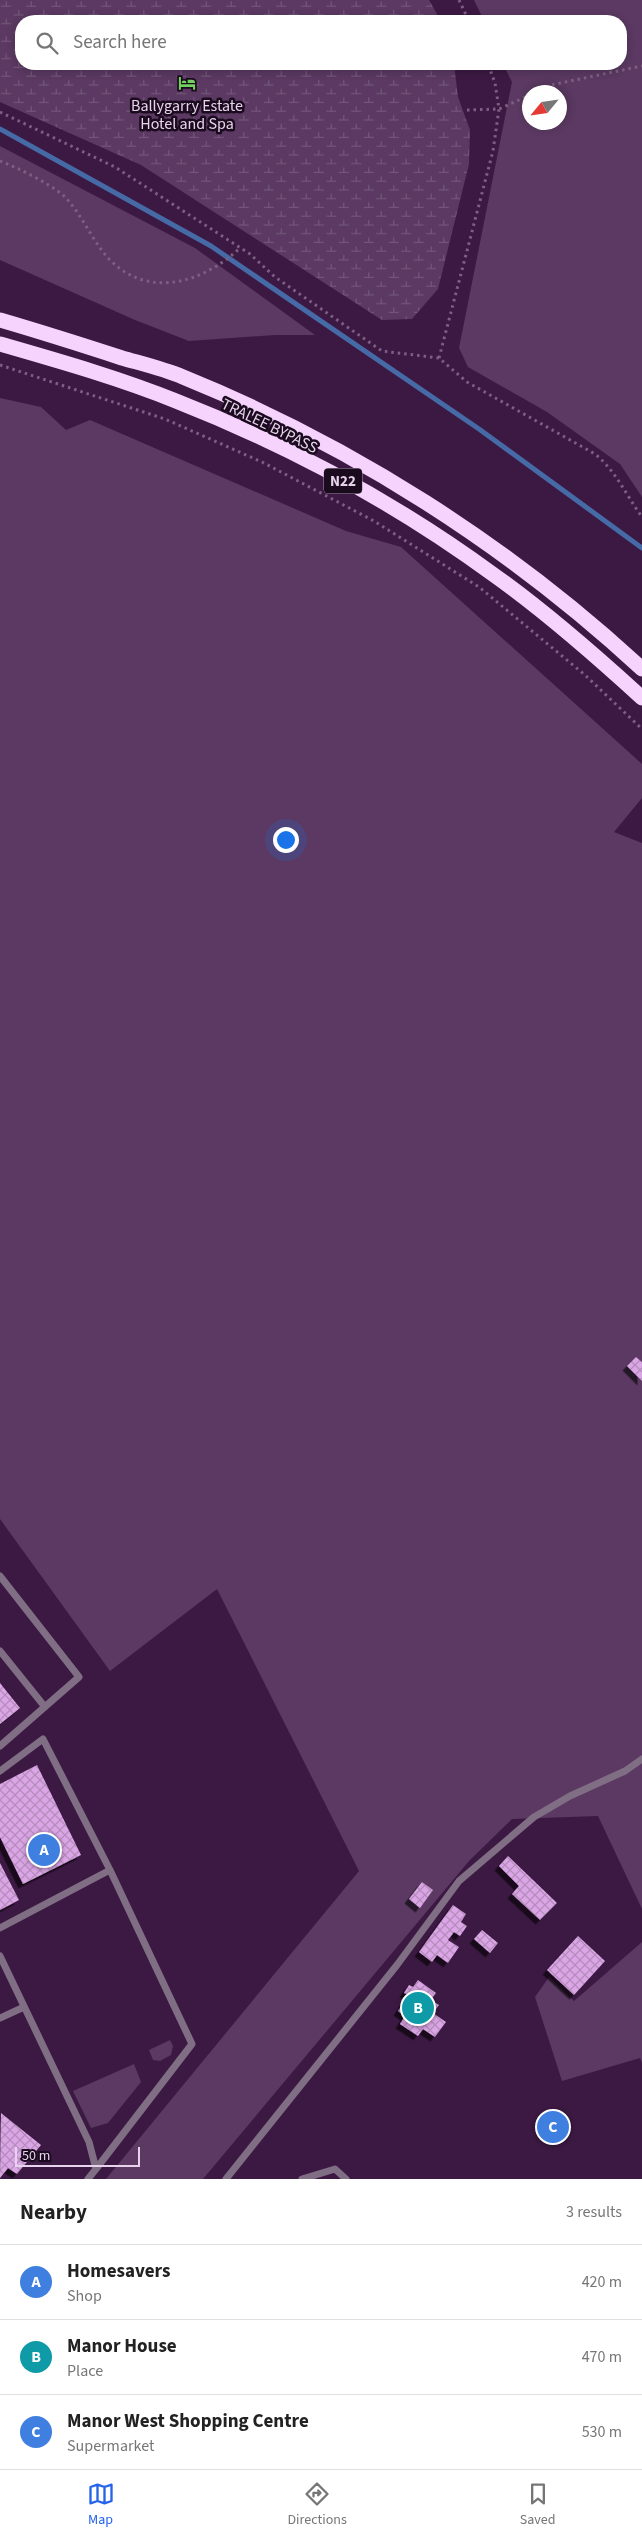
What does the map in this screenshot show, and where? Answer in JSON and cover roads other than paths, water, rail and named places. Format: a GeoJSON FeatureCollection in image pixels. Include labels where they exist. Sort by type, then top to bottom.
{"type":"FeatureCollection","features":[{"type":"Feature","properties":{"kind":"highway","name":"TRALEE BYPASS"},"geometry":{"type":"LineString","coordinates":[[0,320],[182,377],[285,424],[379,474],[504,554],[602,632],[642,669]]}},
{"type":"Feature","properties":{"kind":"highway","name":"TRALEE BYPASS"},"geometry":{"type":"LineString","coordinates":[[0,344],[72,365],[176,400],[275,444],[385,503],[494,574],[588,649],[642,698]]}},
{"type":"Feature","properties":{"kind":"lane"},"geometry":{"type":"LineString","coordinates":[[0,1576],[80,1677],[0,1746]]}},
{"type":"Feature","properties":{"kind":"lane"},"geometry":{"type":"LineString","coordinates":[[0,1650],[45,1707]]}},
{"type":"Feature","properties":{"kind":"lane"},"geometry":{"type":"LineString","coordinates":[[0,1771],[44,1739],[110,1870],[192,2044],[88,2179]]}},
{"type":"Feature","properties":{"kind":"lane"},"geometry":{"type":"LineString","coordinates":[[226,2179],[397,1965],[459,1881],[534,1817],[570,1796],[625,1771],[642,1759]]}},
{"type":"Feature","properties":{"kind":"lane"},"geometry":{"type":"LineString","coordinates":[[0,1928],[110,1870]]}},
{"type":"Feature","properties":{"kind":"lane"},"geometry":{"type":"LineString","coordinates":[[0,1956],[89,2142],[96,2169]]}},
{"type":"Feature","properties":{"kind":"lane"},"geometry":{"type":"LineString","coordinates":[[0,2018],[24,2007]]}},
{"type":"Feature","properties":{"kind":"lane"},"geometry":{"type":"LineString","coordinates":[[302,2179],[335,2169],[346,2179]]}},
{"type":"Feature","properties":{"kind":"waterway"},"geometry":{"type":"LineString","coordinates":[[0,129],[211,246],[479,429],[642,548]]}},
{"type":"Feature","properties":{"kind":"place","name":"Ballygarry Estate Hotel and Spa"},"geometry":{"type":"Point","coordinates":[187,83]}},
{"type":"Feature","properties":{"kind":"place","name":"Homesavers"},"geometry":{"type":"Point","coordinates":[44,1850]}},
{"type":"Feature","properties":{"kind":"place","name":"Manor House"},"geometry":{"type":"Point","coordinates":[418,2008]}},
{"type":"Feature","properties":{"kind":"place","name":"Manor West Shopping Centre"},"geometry":{"type":"Point","coordinates":[553,2127]}}]}
